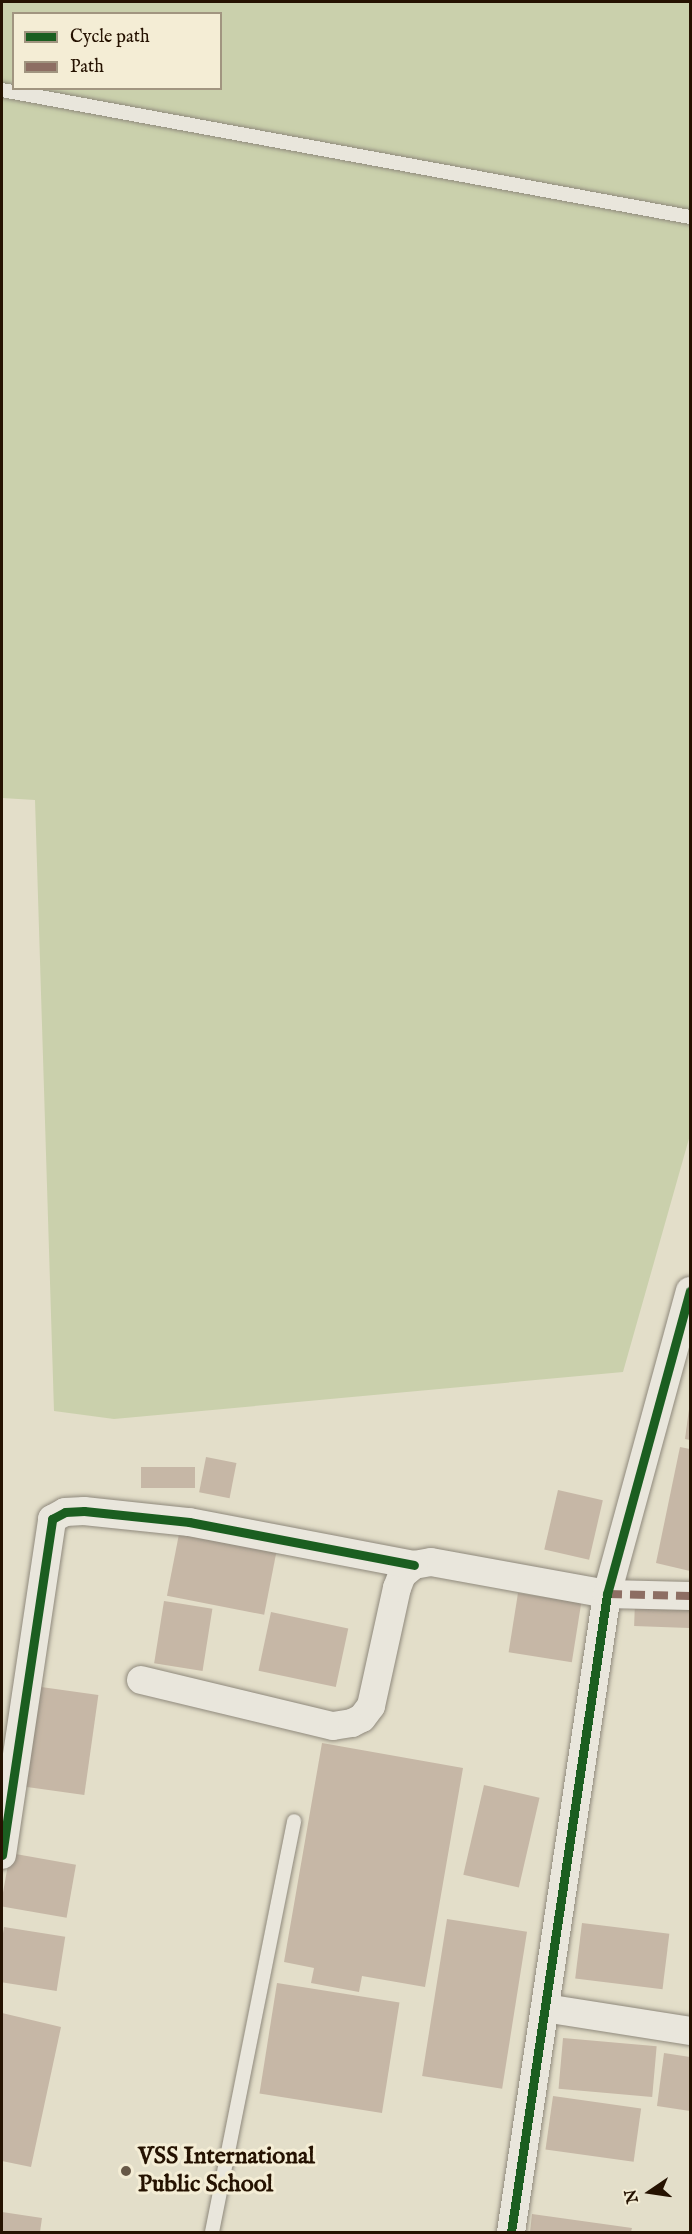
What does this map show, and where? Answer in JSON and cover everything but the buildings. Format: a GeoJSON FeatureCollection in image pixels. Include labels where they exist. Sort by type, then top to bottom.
{"type":"FeatureCollection","features":[{"type":"Feature","properties":{"kind":"street"},"geometry":{"type":"LineString","coordinates":[[511,2232],[607,1594],[690,1290]]}},
{"type":"Feature","properties":{"kind":"street"},"geometry":{"type":"LineString","coordinates":[[2,1855],[52,1519],[65,1512],[84,1511],[189,1522],[414,1565],[431,1562],[607,1594],[690,1596]]}},
{"type":"Feature","properties":{"kind":"street"},"geometry":{"type":"LineString","coordinates":[[141,1680],[333,1726],[352,1723],[362,1718],[371,1706],[397,1588],[402,1575],[414,1565]]}},
{"type":"Feature","properties":{"kind":"street"},"geometry":{"type":"LineString","coordinates":[[545,2008],[690,2031]]}},
{"type":"Feature","properties":{"kind":"lane"},"geometry":{"type":"LineString","coordinates":[[2,90],[690,217]]}},
{"type":"Feature","properties":{"kind":"lane"},"geometry":{"type":"LineString","coordinates":[[212,2232],[294,1821]]}},
{"type":"Feature","properties":{"kind":"green space"},"geometry":{"type":"Polygon","coordinates":[[[2,2],[690,2],[690,1135],[623,1372],[114,1419],[54,1411],[35,800],[2,798],[2,2]]]}},
{"type":"Feature","properties":{"kind":"marked path"},"geometry":{"type":"LineString","coordinates":[[607,1594],[690,1596]]}},
{"type":"Feature","properties":{"kind":"cycle path"},"geometry":{"type":"LineString","coordinates":[[511,2232],[607,1594],[690,1291]]}},
{"type":"Feature","properties":{"kind":"cycle path"},"geometry":{"type":"LineString","coordinates":[[2,1855],[52,1519],[65,1512],[84,1511],[189,1522],[414,1565]]}},
{"type":"Feature","properties":{"kind":"place","name":"VSS International Public School"},"geometry":{"type":"Point","coordinates":[126,2171]}}]}
